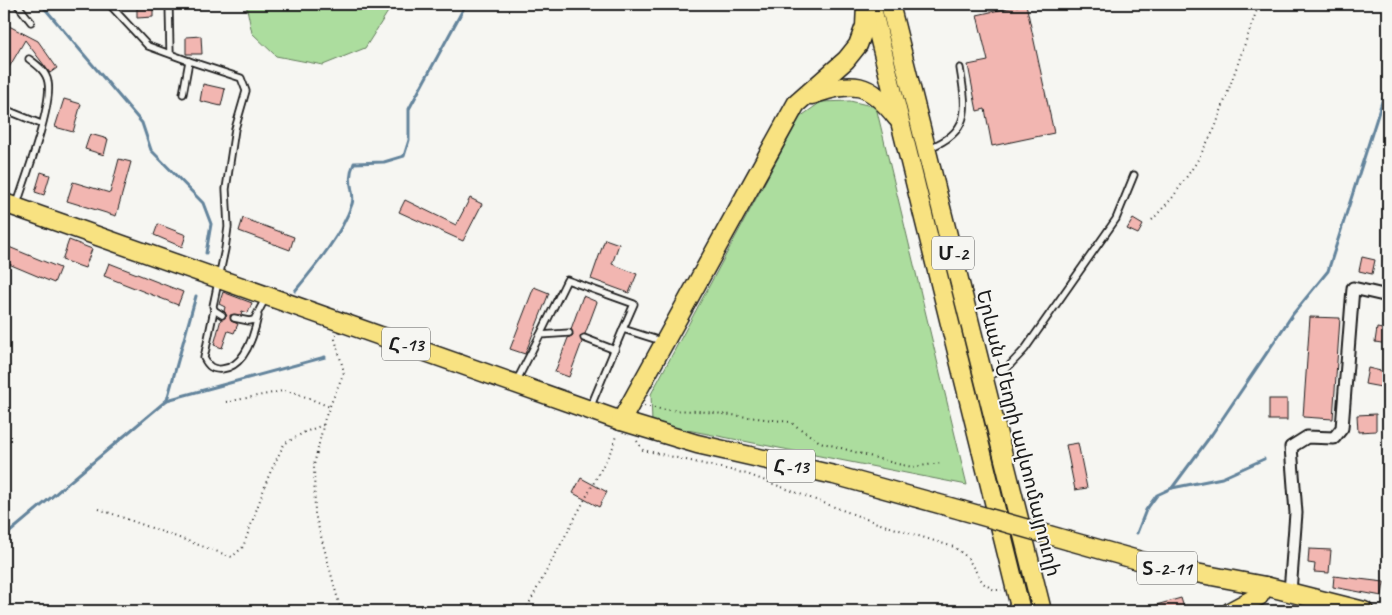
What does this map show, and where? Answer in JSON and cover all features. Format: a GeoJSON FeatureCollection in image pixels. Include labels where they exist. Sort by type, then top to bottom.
{"type":"FeatureCollection","features":[{"type":"Feature","properties":{"kind":"main road"},"geometry":{"type":"LineString","coordinates":[[621,421],[796,104],[846,60],[858,44],[865,26],[866,4]]}},
{"type":"Feature","properties":{"kind":"main road","name":"Երևան-Մեղրի ավտոմայրուղի"},"geometry":{"type":"LineString","coordinates":[[871,4],[1021,611]]}},
{"type":"Feature","properties":{"kind":"main road","name":"Երևան-Մեղրի ավտոմայրուղի"},"geometry":{"type":"LineString","coordinates":[[890,4],[1042,611]]}},
{"type":"Feature","properties":{"kind":"main road"},"geometry":{"type":"LineString","coordinates":[[796,104],[834,87],[853,86],[872,92],[882,100],[900,122]]}},
{"type":"Feature","properties":{"kind":"main road","name":"Հ-13"},"geometry":{"type":"LineString","coordinates":[[10,205],[516,382],[621,421],[697,444],[834,475],[1010,524]]}},
{"type":"Feature","properties":{"kind":"main road","name":"Տ-2-11"},"geometry":{"type":"LineString","coordinates":[[1010,524],[1160,566],[1265,586],[1364,611]]}},
{"type":"Feature","properties":{"kind":"main road"},"geometry":{"type":"LineString","coordinates":[[1231,611],[1259,596],[1265,586]]}},
{"type":"Feature","properties":{"kind":"street"},"geometry":{"type":"LineString","coordinates":[[1290,592],[1296,513],[1291,446],[1306,437],[1334,438],[1342,428],[1353,288],[1388,296]]}},
{"type":"Feature","properties":{"kind":"lane"},"geometry":{"type":"LineString","coordinates":[[17,4],[32,22]]}},
{"type":"Feature","properties":{"kind":"lane"},"geometry":{"type":"LineString","coordinates":[[109,4],[148,46],[241,78],[246,91],[235,129],[226,189],[226,242],[204,358],[208,366],[217,370],[229,369],[239,360],[249,346],[267,295]]}},
{"type":"Feature","properties":{"kind":"lane"},"geometry":{"type":"LineString","coordinates":[[169,4],[170,53]]}},
{"type":"Feature","properties":{"kind":"lane"},"geometry":{"type":"LineString","coordinates":[[10,205],[41,124],[47,101],[48,82],[44,71],[29,58]]}},
{"type":"Feature","properties":{"kind":"lane"},"geometry":{"type":"LineString","coordinates":[[183,94],[189,61]]}},
{"type":"Feature","properties":{"kind":"lane"},"geometry":{"type":"LineString","coordinates":[[927,149],[943,142],[960,124],[966,108],[960,68]]}},
{"type":"Feature","properties":{"kind":"lane"},"geometry":{"type":"LineString","coordinates":[[4,109],[41,124]]}},
{"type":"Feature","properties":{"kind":"lane"},"geometry":{"type":"LineString","coordinates":[[983,379],[1008,367],[1025,349],[1116,219],[1134,175]]}},
{"type":"Feature","properties":{"kind":"lane"},"geometry":{"type":"LineString","coordinates":[[516,382],[567,280],[634,304],[589,410]]}},
{"type":"Feature","properties":{"kind":"lane"},"geometry":{"type":"LineString","coordinates":[[214,310],[222,315]]}},
{"type":"Feature","properties":{"kind":"lane"},"geometry":{"type":"LineString","coordinates":[[234,318],[249,321],[258,316]]}},
{"type":"Feature","properties":{"kind":"lane"},"geometry":{"type":"LineString","coordinates":[[623,329],[665,342]]}},
{"type":"Feature","properties":{"kind":"lane"},"geometry":{"type":"LineString","coordinates":[[540,334],[570,333]]}},
{"type":"Feature","properties":{"kind":"lane"},"geometry":{"type":"LineString","coordinates":[[584,338],[615,350]]}},
{"type":"Feature","properties":{"kind":"path"},"geometry":{"type":"LineString","coordinates":[[1152,220],[1173,197],[1196,164],[1215,128],[1259,4]]}},
{"type":"Feature","properties":{"kind":"path"},"geometry":{"type":"LineString","coordinates":[[340,320],[335,339],[344,372],[324,425],[314,465],[315,514],[341,611]]}},
{"type":"Feature","properties":{"kind":"path"},"geometry":{"type":"LineString","coordinates":[[226,402],[284,390],[330,407]]}},
{"type":"Feature","properties":{"kind":"path"},"geometry":{"type":"LineString","coordinates":[[632,402],[666,410],[698,411],[790,422],[820,442],[896,464],[913,467],[940,463]]}},
{"type":"Feature","properties":{"kind":"path"},"geometry":{"type":"LineString","coordinates":[[526,611],[613,446],[621,421]]}},
{"type":"Feature","properties":{"kind":"path"},"geometry":{"type":"LineString","coordinates":[[99,509],[232,557],[242,547],[269,475],[284,444],[305,432],[324,425]]}},
{"type":"Feature","properties":{"kind":"path"},"geometry":{"type":"LineString","coordinates":[[632,435],[643,450],[747,474],[874,522],[954,547],[967,557],[983,583],[994,590],[1017,591]]}},
{"type":"Feature","properties":{"kind":"green space"},"geometry":{"type":"Polygon","coordinates":[[[246,4],[391,4],[391,7],[365,48],[323,65],[276,56],[252,33],[246,4]]]}},
{"type":"Feature","properties":{"kind":"green space"},"geometry":{"type":"Polygon","coordinates":[[[850,101],[876,107],[967,485],[652,423],[651,394],[800,117],[821,102],[850,101]]]}},
{"type":"Feature","properties":{"kind":"building"},"geometry":{"type":"Polygon","coordinates":[[[137,4],[153,4],[153,17],[137,18],[137,4]]]}},
{"type":"Feature","properties":{"kind":"building"},"geometry":{"type":"Polygon","coordinates":[[[1026,4],[1054,133],[992,146],[985,109],[977,111],[968,65],[988,61],[977,15],[1026,4]]]}},
{"type":"Feature","properties":{"kind":"building"},"geometry":{"type":"Polygon","coordinates":[[[9,26],[38,41],[57,68],[50,73],[25,40],[4,76],[4,35],[9,26]]]}},
{"type":"Feature","properties":{"kind":"building"},"geometry":{"type":"Polygon","coordinates":[[[201,36],[202,54],[186,54],[186,37],[201,36]]]}},
{"type":"Feature","properties":{"kind":"building"},"geometry":{"type":"Polygon","coordinates":[[[203,84],[225,89],[221,106],[200,101],[203,84]]]}},
{"type":"Feature","properties":{"kind":"building"},"geometry":{"type":"Polygon","coordinates":[[[64,99],[81,104],[73,132],[55,127],[64,99]]]}},
{"type":"Feature","properties":{"kind":"building"},"geometry":{"type":"Polygon","coordinates":[[[90,134],[108,139],[104,155],[85,149],[90,134]]]}},
{"type":"Feature","properties":{"kind":"building"},"geometry":{"type":"Polygon","coordinates":[[[119,159],[131,162],[116,216],[67,201],[73,182],[110,193],[119,159]]]}},
{"type":"Feature","properties":{"kind":"building"},"geometry":{"type":"Polygon","coordinates":[[[41,172],[50,175],[44,195],[35,192],[41,172]]]}},
{"type":"Feature","properties":{"kind":"building"},"geometry":{"type":"Polygon","coordinates":[[[470,198],[482,204],[463,241],[399,212],[405,200],[456,225],[470,198]]]}},
{"type":"Feature","properties":{"kind":"building"},"geometry":{"type":"Polygon","coordinates":[[[243,218],[294,237],[290,250],[239,231],[243,218]]]}},
{"type":"Feature","properties":{"kind":"building"},"geometry":{"type":"Polygon","coordinates":[[[1133,219],[1143,225],[1138,234],[1127,229],[1133,219]]]}},
{"type":"Feature","properties":{"kind":"building"},"geometry":{"type":"Polygon","coordinates":[[[158,224],[186,235],[182,247],[154,235],[158,224]]]}},
{"type":"Feature","properties":{"kind":"building"},"geometry":{"type":"Polygon","coordinates":[[[605,239],[619,244],[612,264],[637,274],[629,293],[591,279],[605,239]]]}},
{"type":"Feature","properties":{"kind":"building"},"geometry":{"type":"Polygon","coordinates":[[[69,240],[92,249],[85,268],[62,260],[69,240]]]}},
{"type":"Feature","properties":{"kind":"building"},"geometry":{"type":"Polygon","coordinates":[[[4,245],[60,268],[54,283],[4,262],[4,245]]]}},
{"type":"Feature","properties":{"kind":"building"},"geometry":{"type":"Polygon","coordinates":[[[1362,257],[1375,260],[1372,274],[1359,271],[1362,257]]]}},
{"type":"Feature","properties":{"kind":"building"},"geometry":{"type":"Polygon","coordinates":[[[109,263],[183,292],[178,305],[104,276],[109,263]]]}},
{"type":"Feature","properties":{"kind":"building"},"geometry":{"type":"Polygon","coordinates":[[[534,287],[549,293],[525,354],[510,349],[534,287]]]}},
{"type":"Feature","properties":{"kind":"building"},"geometry":{"type":"Polygon","coordinates":[[[223,292],[252,303],[248,313],[242,311],[241,315],[230,315],[231,321],[238,324],[234,333],[228,331],[222,348],[214,345],[221,319],[227,316],[224,311],[225,307],[219,304],[223,292]]]}},
{"type":"Feature","properties":{"kind":"building"},"geometry":{"type":"Polygon","coordinates":[[[583,296],[597,302],[585,334],[580,337],[582,342],[569,377],[555,372],[568,338],[573,335],[571,329],[583,296]]]}},
{"type":"Feature","properties":{"kind":"building"},"geometry":{"type":"Polygon","coordinates":[[[1310,317],[1340,318],[1333,419],[1303,417],[1310,317]]]}},
{"type":"Feature","properties":{"kind":"building"},"geometry":{"type":"Polygon","coordinates":[[[1377,328],[1388,330],[1388,344],[1375,342],[1377,328]]]}},
{"type":"Feature","properties":{"kind":"building"},"geometry":{"type":"Polygon","coordinates":[[[1368,368],[1385,372],[1381,387],[1365,384],[1368,368]]]}},
{"type":"Feature","properties":{"kind":"building"},"geometry":{"type":"Polygon","coordinates":[[[1269,399],[1287,399],[1287,420],[1269,420],[1269,399]]]}},
{"type":"Feature","properties":{"kind":"building"},"geometry":{"type":"Polygon","coordinates":[[[1376,414],[1376,431],[1358,432],[1357,415],[1376,414]]]}},
{"type":"Feature","properties":{"kind":"building"},"geometry":{"type":"Polygon","coordinates":[[[1078,443],[1087,488],[1075,490],[1066,445],[1078,443]]]}},
{"type":"Feature","properties":{"kind":"building"},"geometry":{"type":"Polygon","coordinates":[[[581,478],[607,492],[599,507],[573,493],[581,478]]]}},
{"type":"Feature","properties":{"kind":"building"},"geometry":{"type":"Polygon","coordinates":[[[1309,549],[1331,550],[1329,573],[1314,572],[1315,564],[1308,563],[1309,549]]]}},
{"type":"Feature","properties":{"kind":"building"},"geometry":{"type":"Polygon","coordinates":[[[1334,576],[1384,582],[1382,596],[1333,587],[1334,576]]]}},
{"type":"Feature","properties":{"kind":"building"},"geometry":{"type":"Polygon","coordinates":[[[1181,598],[1185,611],[1142,611],[1142,609],[1181,598]]]}},
{"type":"Feature","properties":{"kind":"waterway"},"geometry":{"type":"LineString","coordinates":[[41,4],[142,123],[151,150],[203,203],[211,224],[206,253]]}},
{"type":"Feature","properties":{"kind":"waterway"},"geometry":{"type":"LineString","coordinates":[[295,291],[327,250],[348,215],[353,200],[350,176],[354,163],[384,162],[404,156],[409,140],[409,109],[466,4]]}},
{"type":"Feature","properties":{"kind":"waterway"},"geometry":{"type":"LineString","coordinates":[[1172,488],[1212,434],[1293,314],[1328,271],[1388,83]]}},
{"type":"Feature","properties":{"kind":"waterway"},"geometry":{"type":"LineString","coordinates":[[4,537],[167,400],[196,296]]}},
{"type":"Feature","properties":{"kind":"waterway"},"geometry":{"type":"LineString","coordinates":[[167,400],[325,357]]}},
{"type":"Feature","properties":{"kind":"waterway"},"geometry":{"type":"LineString","coordinates":[[1137,533],[1146,510],[1157,495],[1172,488],[1222,478],[1264,459]]}}]}
